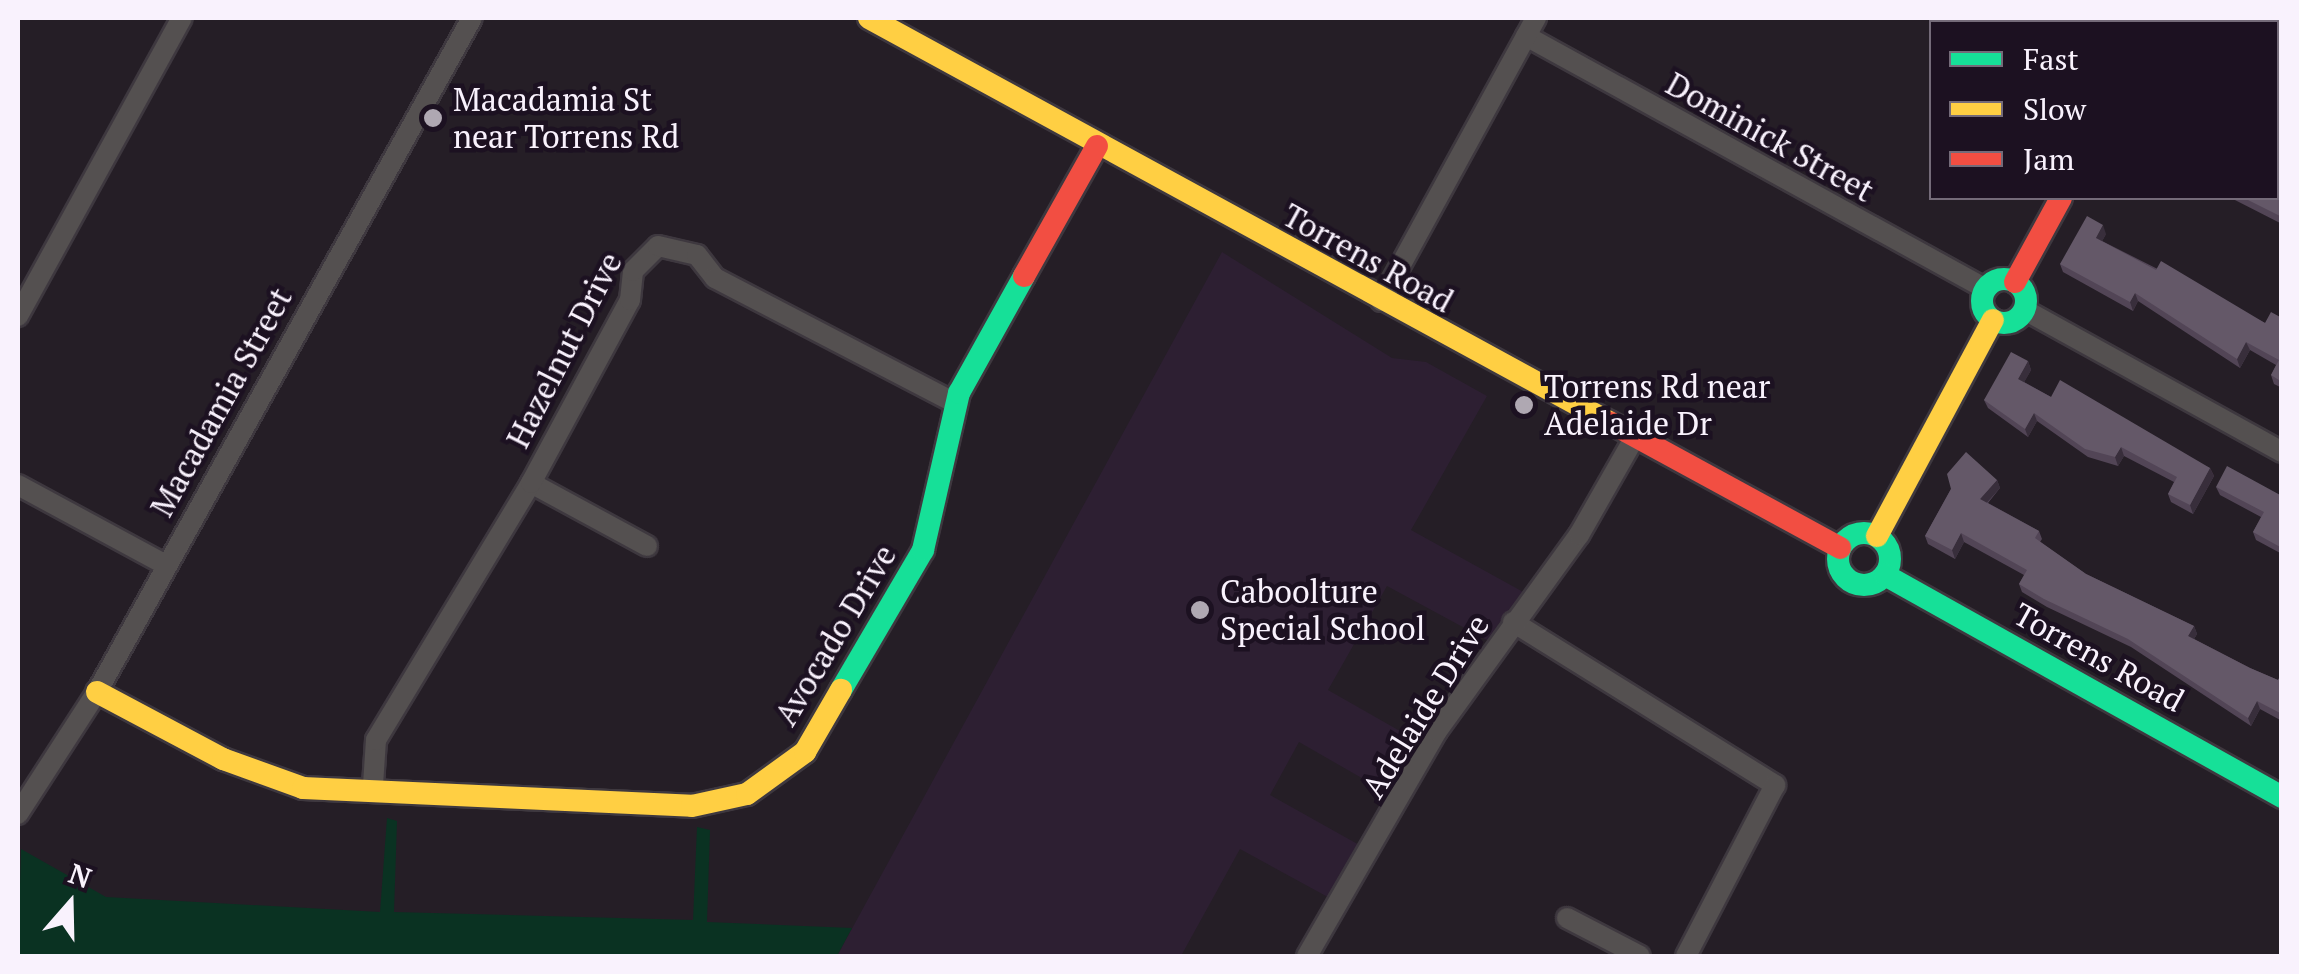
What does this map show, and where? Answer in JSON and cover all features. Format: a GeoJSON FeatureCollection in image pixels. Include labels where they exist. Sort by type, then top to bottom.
{"type":"FeatureCollection","features":[{"type":"Feature","properties":{"kind":"street"},"geometry":{"type":"LineString","coordinates":[[18,316],[182,18]]}},
{"type":"Feature","properties":{"kind":"street","name":"Macadamia Street"},"geometry":{"type":"LineString","coordinates":[[18,814],[97,692],[164,564],[472,18]]}},
{"type":"Feature","properties":{"kind":"street","name":"Torrens Road"},"geometry":{"type":"LineString","coordinates":[[868,18],[1632,442],[1840,548]]}},
{"type":"Feature","properties":{"kind":"street"},"geometry":{"type":"LineString","coordinates":[[1381,301],[1531,27]]}},
{"type":"Feature","properties":{"kind":"street","name":"Dominick Street"},"geometry":{"type":"LineString","coordinates":[[1531,27],[1986,288]]}},
{"type":"Feature","properties":{"kind":"street","name":"Avocado Drive"},"geometry":{"type":"LineString","coordinates":[[97,692],[223,760],[303,788],[373,784],[415,796],[692,806],[728,801],[776,776],[805,752],[923,550],[955,403],[1097,146]]}},
{"type":"Feature","properties":{"kind":"street"},"geometry":{"type":"LineString","coordinates":[[2061,200],[2015,282],[2025,310],[2282,452]]}},
{"type":"Feature","properties":{"kind":"street","name":"Hazelnut Drive"},"geometry":{"type":"LineString","coordinates":[[373,784],[376,740],[531,483],[630,300],[633,271],[658,246],[696,255],[715,278],[955,403]]}},
{"type":"Feature","properties":{"kind":"street"},"geometry":{"type":"LineString","coordinates":[[2015,282],[1986,288],[1982,306],[1994,320],[2011,322],[2025,310]]}},
{"type":"Feature","properties":{"kind":"street"},"geometry":{"type":"LineString","coordinates":[[1877,536],[1994,320]]}},
{"type":"Feature","properties":{"kind":"street","name":"Adelaide Drive"},"geometry":{"type":"LineString","coordinates":[[1307,956],[1437,730],[1632,442]]}},
{"type":"Feature","properties":{"kind":"street"},"geometry":{"type":"LineString","coordinates":[[531,483],[647,546]]}},
{"type":"Feature","properties":{"kind":"street"},"geometry":{"type":"LineString","coordinates":[[18,486],[164,564]]}},
{"type":"Feature","properties":{"kind":"street"},"geometry":{"type":"LineString","coordinates":[[1860,533],[1877,536],[1889,550],[1885,575],[1854,584],[1838,564],[1840,548],[1860,533]]}},
{"type":"Feature","properties":{"kind":"street","name":"Torrens Road"},"geometry":{"type":"LineString","coordinates":[[1885,575],[2282,797]]}},
{"type":"Feature","properties":{"kind":"street"},"geometry":{"type":"LineString","coordinates":[[1513,622],[1775,786],[1686,956]]}},
{"type":"Feature","properties":{"kind":"street"},"geometry":{"type":"LineString","coordinates":[[1567,918],[1640,956]]}},
{"type":"Feature","properties":{"kind":"shaded area","name":"Caboolture Special School"},"geometry":{"type":"Polygon","coordinates":[[[1222,252],[1392,358],[1426,362],[1487,396],[1411,530],[1534,598],[1496,645],[1387,586],[1328,690],[1428,747],[1400,800],[1299,742],[1270,795],[1370,851],[1337,902],[1240,849],[1181,956],[837,956],[1222,252]]]}},
{"type":"Feature","properties":{"kind":"green space"},"geometry":{"type":"Polygon","coordinates":[[[387,818],[397,821],[394,912],[693,920],[697,827],[710,830],[707,922],[852,928],[837,956],[18,956],[21,849],[106,897],[380,912],[387,818]]]}},
{"type":"Feature","properties":{"kind":"building"},"geometry":{"type":"Polygon","coordinates":[[[2258,18],[2282,18],[2282,31],[2279,20],[2258,18]]]}},
{"type":"Feature","properties":{"kind":"building"},"geometry":{"type":"Polygon","coordinates":[[[2279,156],[2282,158],[2280,216],[2248,200],[2279,200],[2279,156]]]}},
{"type":"Feature","properties":{"kind":"building"},"geometry":{"type":"Polygon","coordinates":[[[2087,216],[2103,225],[2096,238],[2156,270],[2161,261],[2265,323],[2271,312],[2282,318],[2282,382],[2271,375],[2279,360],[2246,342],[2237,359],[2135,293],[2130,302],[2060,264],[2087,216]]]}},
{"type":"Feature","properties":{"kind":"building"},"geometry":{"type":"Polygon","coordinates":[[[2011,352],[2028,361],[2018,379],[2051,397],[2060,380],[2210,468],[2190,505],[2168,494],[2177,477],[2121,447],[2115,457],[2085,449],[2034,413],[2025,429],[1984,400],[2011,352]]]}},
{"type":"Feature","properties":{"kind":"building"},"geometry":{"type":"Polygon","coordinates":[[[1966,452],[1997,480],[1980,499],[2039,531],[2035,538],[2086,574],[2194,626],[2188,636],[2250,668],[2278,680],[2282,673],[2282,714],[2257,701],[2248,718],[2128,639],[2019,584],[2027,570],[1961,533],[1952,550],[1925,536],[1951,489],[1947,474],[1966,452]]]}},
{"type":"Feature","properties":{"kind":"building"},"geometry":{"type":"Polygon","coordinates":[[[2227,466],[2282,496],[2282,548],[2253,532],[2264,512],[2216,487],[2227,466]]]}},
{"type":"Feature","properties":{"kind":"traffic: fast"},"geometry":{"type":"LineString","coordinates":[[841,690],[923,550],[959,393],[1024,276]]}},
{"type":"Feature","properties":{"kind":"traffic: fast"},"geometry":{"type":"LineString","coordinates":[[2004,279],[2020,285],[2026,301],[2020,317],[2004,323],[1988,317],[1982,301],[1988,285],[2004,279]]}},
{"type":"Feature","properties":{"kind":"traffic: fast"},"geometry":{"type":"LineString","coordinates":[[1864,533],[1883,540],[1890,559],[1883,578],[1864,585],[1845,578],[1838,559],[1845,540],[1864,533]]}},
{"type":"Feature","properties":{"kind":"traffic: fast"},"geometry":{"type":"LineString","coordinates":[[1885,575],[2282,797]]}},
{"type":"Feature","properties":{"kind":"traffic: slow"},"geometry":{"type":"LineString","coordinates":[[869,18],[1611,423]]}},
{"type":"Feature","properties":{"kind":"traffic: slow"},"geometry":{"type":"LineString","coordinates":[[1877,536],[1993,320]]}},
{"type":"Feature","properties":{"kind":"traffic: slow"},"geometry":{"type":"LineString","coordinates":[[97,692],[223,759],[303,788],[692,806],[747,794],[805,752],[841,690]]}},
{"type":"Feature","properties":{"kind":"traffic: jam"},"geometry":{"type":"LineString","coordinates":[[1024,276],[1097,146]]}},
{"type":"Feature","properties":{"kind":"traffic: jam"},"geometry":{"type":"LineString","coordinates":[[2015,282],[2060,200]]}},
{"type":"Feature","properties":{"kind":"traffic: jam"},"geometry":{"type":"LineString","coordinates":[[1611,423],[1840,548]]}},
{"type":"Feature","properties":{"kind":"place","name":"Macadamia St near Torrens Rd"},"geometry":{"type":"Point","coordinates":[433,118]}},
{"type":"Feature","properties":{"kind":"place","name":"Torrens Rd near Adelaide Dr"},"geometry":{"type":"Point","coordinates":[1524,405]}},
{"type":"Feature","properties":{"kind":"place","name":"Caboolture Special School"},"geometry":{"type":"Point","coordinates":[1200,610]}}]}
